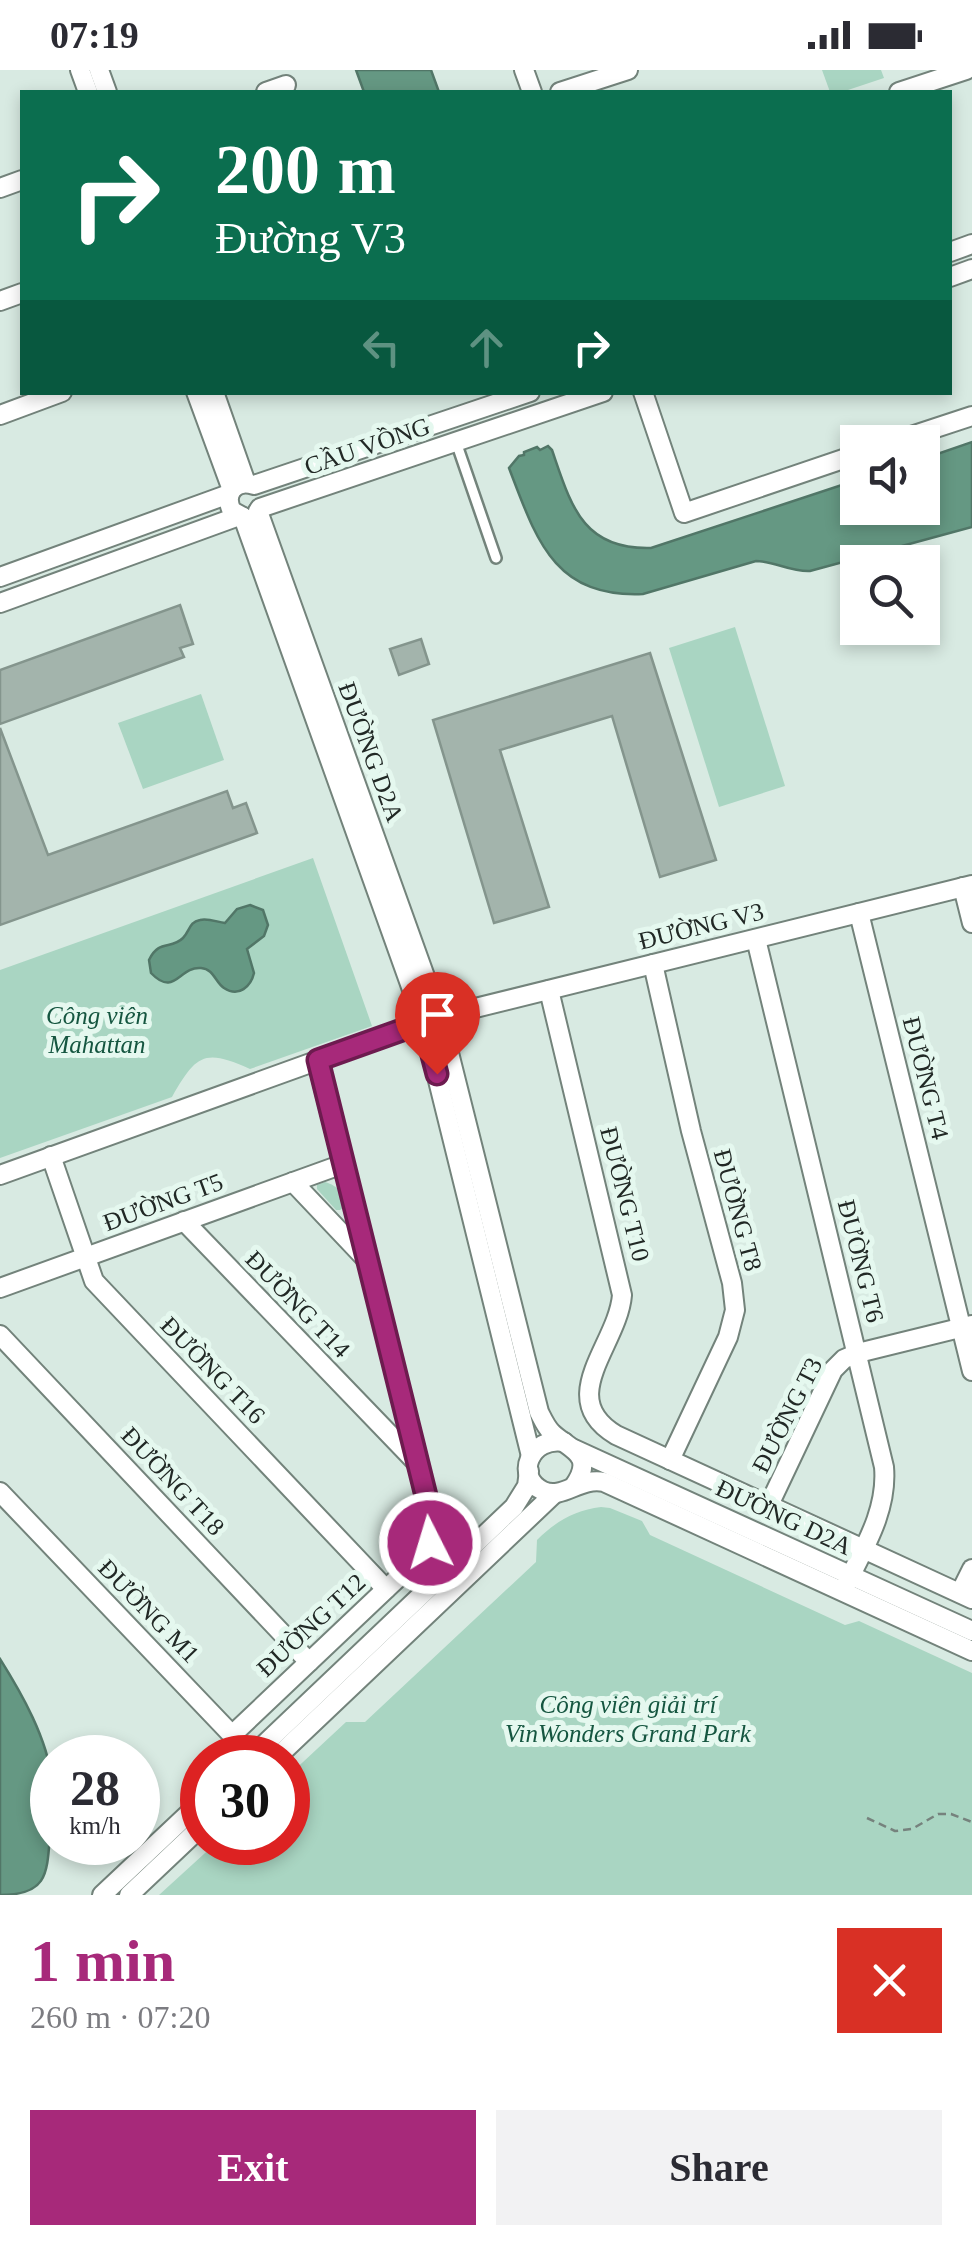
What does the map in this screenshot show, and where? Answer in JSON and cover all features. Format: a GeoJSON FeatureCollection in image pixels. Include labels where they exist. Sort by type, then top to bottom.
{"type":"FeatureCollection","features":[{"type":"Feature","properties":{"kind":"street"},"geometry":{"type":"LineString","coordinates":[[566,90],[628,70]]}},
{"type":"Feature","properties":{"kind":"street"},"geometry":{"type":"LineString","coordinates":[[905,90],[966,70]]}},
{"type":"Feature","properties":{"kind":"street"},"geometry":{"type":"LineString","coordinates":[[272,90],[286,85]]}},
{"type":"Feature","properties":{"kind":"street"},"geometry":{"type":"LineString","coordinates":[[0,415],[54,395]]}},
{"type":"Feature","properties":{"kind":"street"},"geometry":{"type":"LineString","coordinates":[[197,395],[240,488],[261,494],[250,513],[229,506],[240,488],[215,395]]}},
{"type":"Feature","properties":{"kind":"street","name":"CẦU VỒNG"},"geometry":{"type":"LineString","coordinates":[[0,576],[240,488],[521,395]]}},
{"type":"Feature","properties":{"kind":"street","name":"CẦU VỒNG"},"geometry":{"type":"LineString","coordinates":[[0,603],[595,395]]}},
{"type":"Feature","properties":{"kind":"street"},"geometry":{"type":"LineString","coordinates":[[644,395],[684,513],[840,460]]}},
{"type":"Feature","properties":{"kind":"street"},"geometry":{"type":"LineString","coordinates":[[940,427],[972,416]]}},
{"type":"Feature","properties":{"kind":"street","name":"ĐƯỜNG D2A"},"geometry":{"type":"LineString","coordinates":[[250,513],[431,1021],[540,1412],[549,1430],[570,1446],[847,1583],[972,1651]]}},
{"type":"Feature","properties":{"kind":"street"},"geometry":{"type":"LineString","coordinates":[[968,886],[972,922]]}},
{"type":"Feature","properties":{"kind":"street","name":"ĐƯỜNG V3"},"geometry":{"type":"LineString","coordinates":[[0,1174],[431,1021],[968,886]]}},
{"type":"Feature","properties":{"kind":"street","name":"ĐƯỜNG T4"},"geometry":{"type":"LineString","coordinates":[[860,913],[967,1327],[972,1371]]}},
{"type":"Feature","properties":{"kind":"street","name":"ĐƯỜNG T6"},"geometry":{"type":"LineString","coordinates":[[756,938],[882,1454],[882,1507],[847,1583]]}},
{"type":"Feature","properties":{"kind":"street","name":"ĐƯỜNG T8"},"geometry":{"type":"LineString","coordinates":[[653,964],[736,1310],[728,1338],[670,1460]]}},
{"type":"Feature","properties":{"kind":"street","name":"ĐƯỜNG T10"},"geometry":{"type":"LineString","coordinates":[[549,990],[622,1295],[617,1322],[590,1379],[590,1407],[608,1430],[670,1460]]}},
{"type":"Feature","properties":{"kind":"street","name":"ĐƯỜNG D2A"},"geometry":{"type":"LineString","coordinates":[[431,1021],[530,1464]]}},
{"type":"Feature","properties":{"kind":"street","name":"ĐƯỜNG T12"},"geometry":{"type":"LineString","coordinates":[[232,1734],[426,1550],[432,1536],[432,1520],[318,1060]]}},
{"type":"Feature","properties":{"kind":"street","name":"ĐƯỜNG T16"},"geometry":{"type":"LineString","coordinates":[[51,1156],[94,1281],[386,1588]]}},
{"type":"Feature","properties":{"kind":"street","name":"ĐƯỜNG T5"},"geometry":{"type":"LineString","coordinates":[[0,1288],[343,1164]]}},
{"type":"Feature","properties":{"kind":"street","name":"ĐƯỜNG T12"},"geometry":{"type":"LineString","coordinates":[[293,1182],[368,1262]]}},
{"type":"Feature","properties":{"kind":"street","name":"ĐƯỜNG T14"},"geometry":{"type":"LineString","coordinates":[[184,1221],[418,1464]]}},
{"type":"Feature","properties":{"kind":"street","name":"ĐƯỜNG T3"},"geometry":{"type":"LineString","coordinates":[[768,1505],[832,1370],[840,1362],[858,1353],[967,1327]]}},
{"type":"Feature","properties":{"kind":"street","name":"ĐƯỜNG T18"},"geometry":{"type":"LineString","coordinates":[[0,1335],[309,1662]]}},
{"type":"Feature","properties":{"kind":"street"},"geometry":{"type":"LineString","coordinates":[[275,1735],[514,1507],[525,1490],[530,1464],[537,1448],[547,1442],[570,1446],[582,1466],[574,1486],[555,1494],[536,1486],[530,1464]]}},
{"type":"Feature","properties":{"kind":"street"},"geometry":{"type":"LineString","coordinates":[[670,1460],[966,1596],[972,1569]]}},
{"type":"Feature","properties":{"kind":"street","name":"ĐƯỜNG D2A"},"geometry":{"type":"LineString","coordinates":[[574,1486],[590,1480],[604,1482],[972,1631]]}},
{"type":"Feature","properties":{"kind":"street","name":"ĐƯỜNG M1"},"geometry":{"type":"LineString","coordinates":[[0,1492],[232,1734]]}},
{"type":"Feature","properties":{"kind":"street"},"geometry":{"type":"LineString","coordinates":[[300,1735],[555,1494]]}},
{"type":"Feature","properties":{"kind":"street","name":"ĐƯỜNG M1"},"geometry":{"type":"LineString","coordinates":[[0,1504],[29,1522]]}},
{"type":"Feature","properties":{"kind":"street"},"geometry":{"type":"LineString","coordinates":[[102,1895],[180,1822]]}},
{"type":"Feature","properties":{"kind":"street"},"geometry":{"type":"LineString","coordinates":[[129,1895],[180,1847]]}},
{"type":"Feature","properties":{"kind":"lane"},"geometry":{"type":"LineString","coordinates":[[456,442],[496,558]]}},
{"type":"Feature","properties":{"kind":"path"},"geometry":{"type":"LineString","coordinates":[[868,1818],[904,1831],[938,1814],[972,1822]]}},
{"type":"Feature","properties":{"kind":"green space"},"geometry":{"type":"Polygon","coordinates":[[[822,70],[881,70],[884,78],[848,90],[829,90],[822,70]]]}},
{"type":"Feature","properties":{"kind":"green space"},"geometry":{"type":"Polygon","coordinates":[[[735,627],[785,786],[719,807],[669,648],[735,627]]]}},
{"type":"Feature","properties":{"kind":"green space"},"geometry":{"type":"Polygon","coordinates":[[[201,694],[224,760],[143,789],[118,723],[201,694]]]}},
{"type":"Feature","properties":{"kind":"green space","name":"Công viên Mahattan"},"geometry":{"type":"Polygon","coordinates":[[[313,858],[372,1026],[250,1069],[222,1059],[203,1059],[188,1072],[172,1097],[0,1158],[0,970],[313,858]]]}},
{"type":"Feature","properties":{"kind":"green space"},"geometry":{"type":"Polygon","coordinates":[[[325,1182],[342,1194],[340,1210],[317,1189],[317,1185],[325,1182]]]}},
{"type":"Feature","properties":{"kind":"green space","name":"Công viên giải trí VinWonders Grand Park"},"geometry":{"type":"Polygon","coordinates":[[[610,1508],[642,1521],[650,1535],[845,1625],[859,1621],[972,1673],[972,1895],[159,1895],[192,1865],[310,1865],[310,1756],[346,1722],[365,1722],[536,1562],[537,1540],[558,1522],[592,1509],[610,1508]]]}},
{"type":"Feature","properties":{"kind":"shaded area"},"geometry":{"type":"Polygon","coordinates":[[[356,70],[431,70],[438,90],[363,90],[356,70]]]}},
{"type":"Feature","properties":{"kind":"shaded area"},"geometry":{"type":"Polygon","coordinates":[[[972,442],[972,527],[906,545],[840,545],[840,563],[810,571],[756,561],[643,594],[613,593],[588,586],[552,559],[529,518],[509,468],[524,452],[548,446],[573,506],[594,532],[628,547],[651,548],[840,486],[840,525],[940,525],[940,453],[972,442]]]}},
{"type":"Feature","properties":{"kind":"shaded area"},"geometry":{"type":"Polygon","coordinates":[[[250,905],[263,910],[268,925],[264,936],[247,949],[254,973],[244,989],[229,991],[201,968],[187,971],[172,982],[159,980],[151,973],[149,960],[153,954],[161,947],[179,942],[194,923],[206,919],[225,923],[237,909],[250,905]]]}},
{"type":"Feature","properties":{"kind":"shaded area"},"geometry":{"type":"Polygon","coordinates":[[[0,1659],[40,1735],[30,1735],[30,1865],[47,1865],[36,1887],[0,1895],[0,1659]]]}},
{"type":"Feature","properties":{"kind":"building"},"geometry":{"type":"Polygon","coordinates":[[[180,605],[193,644],[180,648],[184,657],[0,724],[0,670],[180,605]]]}},
{"type":"Feature","properties":{"kind":"building"},"geometry":{"type":"Polygon","coordinates":[[[421,639],[429,664],[399,675],[390,649],[421,639]]]}},
{"type":"Feature","properties":{"kind":"building"},"geometry":{"type":"Polygon","coordinates":[[[650,653],[716,860],[660,877],[612,716],[500,750],[549,907],[494,923],[433,720],[650,653]]]}},
{"type":"Feature","properties":{"kind":"building"},"geometry":{"type":"Polygon","coordinates":[[[0,728],[48,855],[227,791],[233,808],[246,803],[257,833],[0,925],[0,728]]]}},
{"type":"Feature","properties":{"kind":"route"},"geometry":{"type":"LineString","coordinates":[[430,1543],[432,1520],[318,1060],[416,1025],[427,1036],[437,1074]]}}]}
